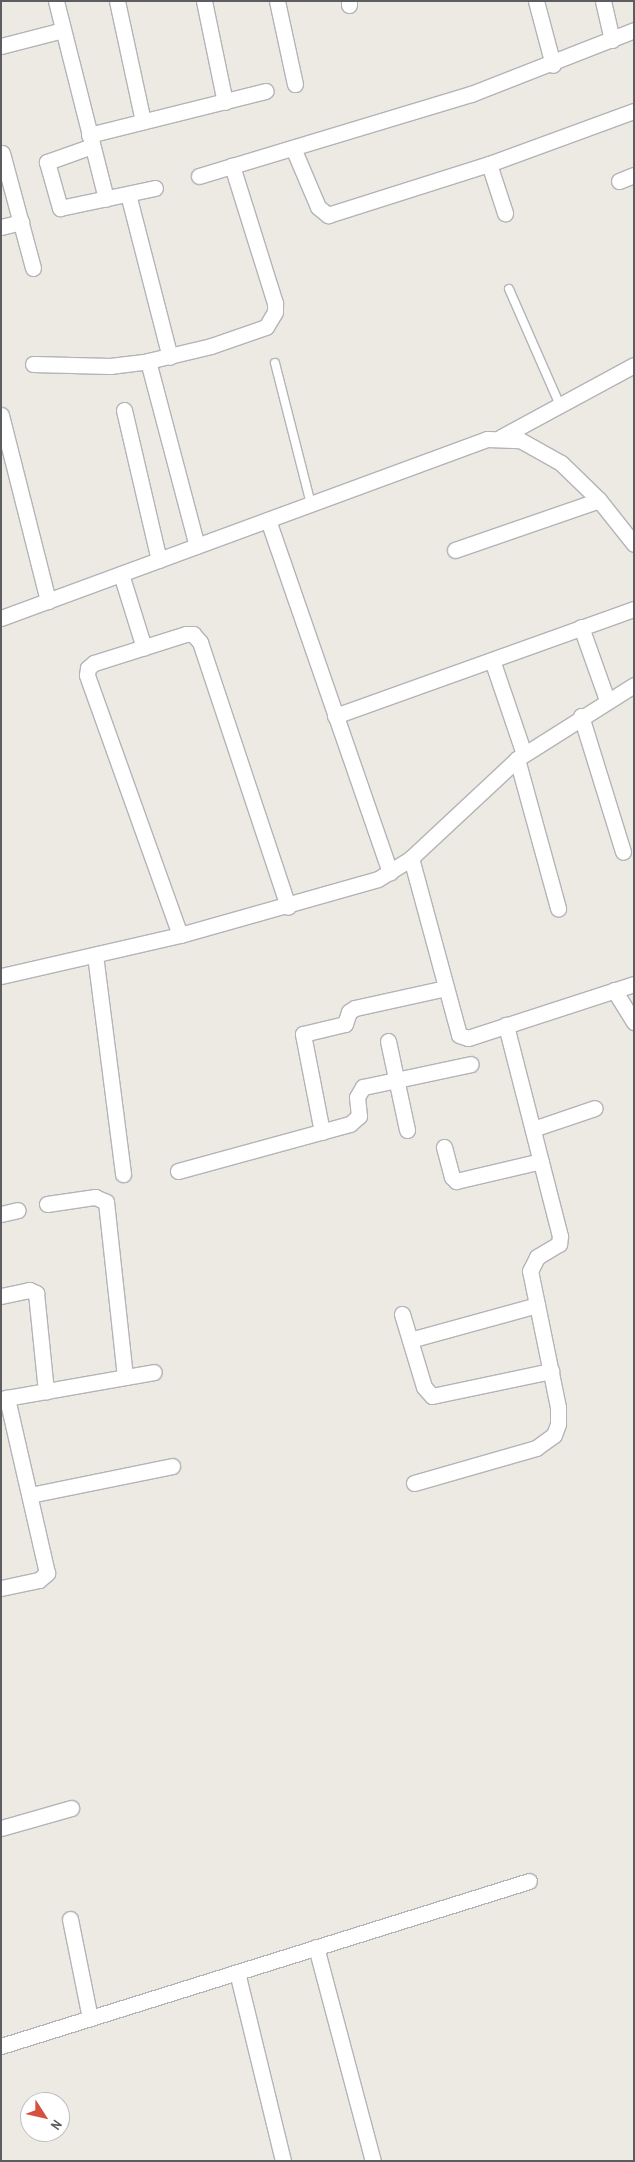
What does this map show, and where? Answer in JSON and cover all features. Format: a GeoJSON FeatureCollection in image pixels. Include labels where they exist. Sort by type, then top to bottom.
{"type":"FeatureCollection","features":[{"type":"Feature","properties":{"kind":"street"},"geometry":{"type":"LineString","coordinates":[[56,1],[106,199]]}},
{"type":"Feature","properties":{"kind":"street"},"geometry":{"type":"LineString","coordinates":[[117,1],[143,122]]}},
{"type":"Feature","properties":{"kind":"street"},"geometry":{"type":"LineString","coordinates":[[204,1],[225,102]]}},
{"type":"Feature","properties":{"kind":"street"},"geometry":{"type":"LineString","coordinates":[[277,1],[295,84]]}},
{"type":"Feature","properties":{"kind":"street"},"geometry":{"type":"LineString","coordinates":[[536,1],[553,64]]}},
{"type":"Feature","properties":{"kind":"street"},"geometry":{"type":"LineString","coordinates":[[602,1],[612,40]]}},
{"type":"Feature","properties":{"kind":"street"},"geometry":{"type":"LineString","coordinates":[[1,46],[63,30]]}},
{"type":"Feature","properties":{"kind":"street"},"geometry":{"type":"LineString","coordinates":[[199,176],[471,94],[553,64],[634,30]]}},
{"type":"Feature","properties":{"kind":"street"},"geometry":{"type":"LineString","coordinates":[[155,188],[60,208],[46,167],[49,160],[91,141],[143,122],[266,91]]}},
{"type":"Feature","properties":{"kind":"street"},"geometry":{"type":"LineString","coordinates":[[293,148],[318,207],[328,215],[488,164],[634,111]]}},
{"type":"Feature","properties":{"kind":"street"},"geometry":{"type":"LineString","coordinates":[[2,153],[33,268]]}},
{"type":"Feature","properties":{"kind":"street"},"geometry":{"type":"LineString","coordinates":[[488,164],[506,213]]}},
{"type":"Feature","properties":{"kind":"street"},"geometry":{"type":"LineString","coordinates":[[33,364],[90,366],[148,361],[170,357],[253,333],[266,327],[275,312],[275,303],[232,166]]}},
{"type":"Feature","properties":{"kind":"street"},"geometry":{"type":"LineString","coordinates":[[619,181],[634,175]]}},
{"type":"Feature","properties":{"kind":"street"},"geometry":{"type":"LineString","coordinates":[[128,194],[170,357]]}},
{"type":"Feature","properties":{"kind":"street"},"geometry":{"type":"LineString","coordinates":[[1,227],[21,222]]}},
{"type":"Feature","properties":{"kind":"street"},"geometry":{"type":"LineString","coordinates":[[148,361],[197,546]]}},
{"type":"Feature","properties":{"kind":"street"},"geometry":{"type":"LineString","coordinates":[[501,437],[634,365]]}},
{"type":"Feature","properties":{"kind":"street"},"geometry":{"type":"LineString","coordinates":[[124,410],[159,560]]}},
{"type":"Feature","properties":{"kind":"street"},"geometry":{"type":"LineString","coordinates":[[1,415],[48,601]]}},
{"type":"Feature","properties":{"kind":"street"},"geometry":{"type":"LineString","coordinates":[[1,618],[487,439],[501,437],[520,440],[541,450],[561,463],[599,500],[634,544]]}},
{"type":"Feature","properties":{"kind":"street"},"geometry":{"type":"LineString","coordinates":[[455,550],[599,500]]}},
{"type":"Feature","properties":{"kind":"street"},"geometry":{"type":"LineString","coordinates":[[268,520],[390,873]]}},
{"type":"Feature","properties":{"kind":"street"},"geometry":{"type":"LineString","coordinates":[[121,574],[144,648]]}},
{"type":"Feature","properties":{"kind":"street"},"geometry":{"type":"LineString","coordinates":[[335,716],[634,608]]}},
{"type":"Feature","properties":{"kind":"street"},"geometry":{"type":"LineString","coordinates":[[581,627],[607,700]]}},
{"type":"Feature","properties":{"kind":"street"},"geometry":{"type":"LineString","coordinates":[[180,935],[87,676],[88,668],[94,663],[186,634],[198,637],[288,907]]}},
{"type":"Feature","properties":{"kind":"street"},"geometry":{"type":"LineString","coordinates":[[492,660],[521,757],[558,908]]}},
{"type":"Feature","properties":{"kind":"street"},"geometry":{"type":"LineString","coordinates":[[1,976],[180,935],[288,907],[390,873],[411,858],[521,757],[581,716],[634,685]]}},
{"type":"Feature","properties":{"kind":"street"},"geometry":{"type":"LineString","coordinates":[[581,716],[623,852]]}},
{"type":"Feature","properties":{"kind":"street"},"geometry":{"type":"LineString","coordinates":[[411,858],[459,1035],[468,1038],[634,984]]}},
{"type":"Feature","properties":{"kind":"street"},"geometry":{"type":"LineString","coordinates":[[95,954],[123,1174]]}},
{"type":"Feature","properties":{"kind":"street"},"geometry":{"type":"LineString","coordinates":[[322,1132],[303,1034],[345,1024],[349,1012],[355,1008],[446,988]]}},
{"type":"Feature","properties":{"kind":"street"},"geometry":{"type":"LineString","coordinates":[[614,990],[634,1022]]}},
{"type":"Feature","properties":{"kind":"street"},"geometry":{"type":"LineString","coordinates":[[414,1484],[546,1444],[558,1424],[551,1371],[530,1271],[532,1263],[537,1257],[552,1250],[560,1236],[506,1025]]}},
{"type":"Feature","properties":{"kind":"street"},"geometry":{"type":"LineString","coordinates":[[388,1041],[407,1130]]}},
{"type":"Feature","properties":{"kind":"street"},"geometry":{"type":"LineString","coordinates":[[178,1171],[356,1121],[359,1116],[357,1097],[363,1087],[471,1064]]}},
{"type":"Feature","properties":{"kind":"street"},"geometry":{"type":"LineString","coordinates":[[533,1129],[595,1108]]}},
{"type":"Feature","properties":{"kind":"street"},"geometry":{"type":"LineString","coordinates":[[444,1147],[452,1177],[456,1180],[541,1162]]}},
{"type":"Feature","properties":{"kind":"street"},"geometry":{"type":"LineString","coordinates":[[47,1204],[95,1197],[104,1198],[106,1202],[125,1377]]}},
{"type":"Feature","properties":{"kind":"street"},"geometry":{"type":"LineString","coordinates":[[1,1214],[18,1210]]}},
{"type":"Feature","properties":{"kind":"street"},"geometry":{"type":"LineString","coordinates":[[1,1296],[29,1290],[36,1293],[46,1391]]}},
{"type":"Feature","properties":{"kind":"street"},"geometry":{"type":"LineString","coordinates":[[410,1340],[537,1305]]}},
{"type":"Feature","properties":{"kind":"street"},"geometry":{"type":"LineString","coordinates":[[402,1314],[424,1387],[432,1396],[551,1371]]}},
{"type":"Feature","properties":{"kind":"street"},"geometry":{"type":"LineString","coordinates":[[1,1588],[39,1580],[47,1573],[30,1495],[4,1399],[154,1372]]}},
{"type":"Feature","properties":{"kind":"street"},"geometry":{"type":"LineString","coordinates":[[30,1495],[172,1466]]}},
{"type":"Feature","properties":{"kind":"street"},"geometry":{"type":"LineString","coordinates":[[1,1828],[71,1808]]}},
{"type":"Feature","properties":{"kind":"street"},"geometry":{"type":"LineString","coordinates":[[1,2046],[529,1881]]}},
{"type":"Feature","properties":{"kind":"street"},"geometry":{"type":"LineString","coordinates":[[70,1919],[90,2018]]}},
{"type":"Feature","properties":{"kind":"street"},"geometry":{"type":"LineString","coordinates":[[316,1947],[372,2161]]}},
{"type":"Feature","properties":{"kind":"street"},"geometry":{"type":"LineString","coordinates":[[237,1972],[283,2161]]}},
{"type":"Feature","properties":{"kind":"lane"},"geometry":{"type":"LineString","coordinates":[[509,289],[560,405]]}},
{"type":"Feature","properties":{"kind":"lane"},"geometry":{"type":"LineString","coordinates":[[275,363],[311,504]]}}]}
